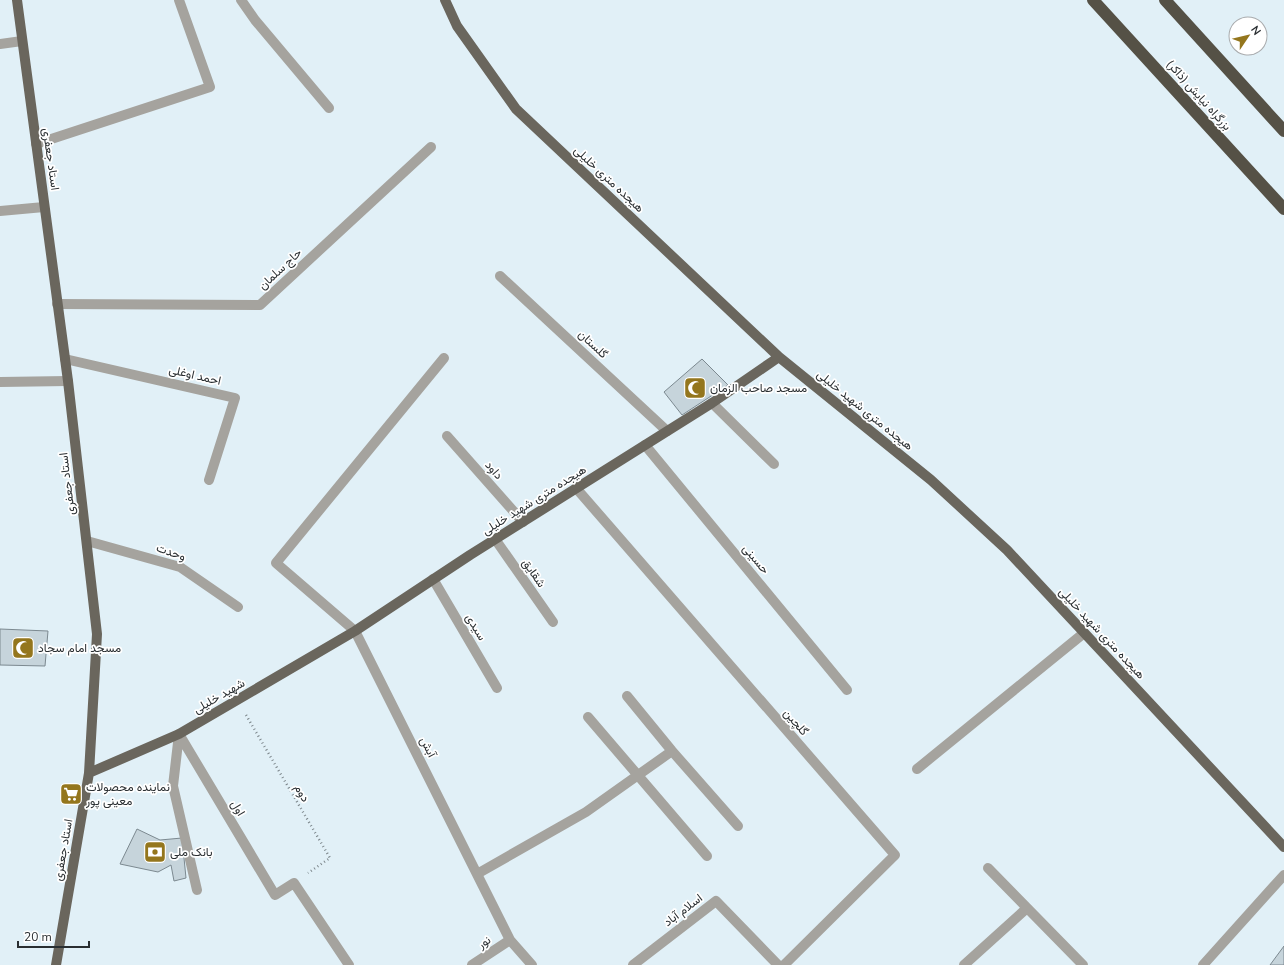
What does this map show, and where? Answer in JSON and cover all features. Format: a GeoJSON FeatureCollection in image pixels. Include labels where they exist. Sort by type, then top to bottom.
{"type":"FeatureCollection","features":[{"type":"Feature","properties":{"kind":"highway","name":"بزرگراه نیایش (ذاکر)"},"geometry":{"type":"LineString","coordinates":[[1093,0],[1284,209]]}},
{"type":"Feature","properties":{"kind":"highway"},"geometry":{"type":"LineString","coordinates":[[1165,0],[1284,130]]}},
{"type":"Feature","properties":{"kind":"main road","name":"استاد جعفری"},"geometry":{"type":"LineString","coordinates":[[17,0],[68,381],[97,634],[89,773],[56,965]]}},
{"type":"Feature","properties":{"kind":"main road","name":"هیجده متری خلیلی"},"geometry":{"type":"LineString","coordinates":[[445,0],[457,26],[516,109],[778,357]]}},
{"type":"Feature","properties":{"kind":"main road","name":"هیجده متری شهید خلیلی"},"geometry":{"type":"LineString","coordinates":[[355,631],[495,539],[712,403],[778,357],[931,480],[1006,550],[1284,847]]}},
{"type":"Feature","properties":{"kind":"main road","name":"شهید خلیلی"},"geometry":{"type":"LineString","coordinates":[[89,773],[179,734],[355,631]]}},
{"type":"Feature","properties":{"kind":"street"},"geometry":{"type":"LineString","coordinates":[[36,144],[210,86],[179,0]]}},
{"type":"Feature","properties":{"kind":"street"},"geometry":{"type":"LineString","coordinates":[[241,0],[255,20],[329,108]]}},
{"type":"Feature","properties":{"kind":"street"},"geometry":{"type":"LineString","coordinates":[[0,44],[22,41]]}},
{"type":"Feature","properties":{"kind":"street","name":"حاج سلمان"},"geometry":{"type":"LineString","coordinates":[[57,304],[260,305],[431,147]]}},
{"type":"Feature","properties":{"kind":"street"},"geometry":{"type":"LineString","coordinates":[[0,211],[44,207]]}},
{"type":"Feature","properties":{"kind":"street","name":"گلستان"},"geometry":{"type":"LineString","coordinates":[[500,276],[667,431]]}},
{"type":"Feature","properties":{"kind":"street"},"geometry":{"type":"LineString","coordinates":[[355,631],[276,562],[444,358]]}},
{"type":"Feature","properties":{"kind":"street","name":"احمد اوغلی"},"geometry":{"type":"LineString","coordinates":[[65,360],[235,398],[209,480]]}},
{"type":"Feature","properties":{"kind":"street"},"geometry":{"type":"LineString","coordinates":[[0,382],[68,381]]}},
{"type":"Feature","properties":{"kind":"street"},"geometry":{"type":"LineString","coordinates":[[712,403],[774,464]]}},
{"type":"Feature","properties":{"kind":"street","name":"داود"},"geometry":{"type":"LineString","coordinates":[[447,436],[523,522]]}},
{"type":"Feature","properties":{"kind":"street","name":"حسینی"},"geometry":{"type":"LineString","coordinates":[[645,445],[846,690]]}},
{"type":"Feature","properties":{"kind":"street","name":"گلچین"},"geometry":{"type":"LineString","coordinates":[[576,488],[895,855],[784,965]]}},
{"type":"Feature","properties":{"kind":"street","name":"شقایق"},"geometry":{"type":"LineString","coordinates":[[495,539],[553,622]]}},
{"type":"Feature","properties":{"kind":"street","name":"وحدت"},"geometry":{"type":"LineString","coordinates":[[87,541],[180,567],[238,607]]}},
{"type":"Feature","properties":{"kind":"street","name":"سیدی"},"geometry":{"type":"LineString","coordinates":[[433,580],[497,688]]}},
{"type":"Feature","properties":{"kind":"street","name":"آبش"},"geometry":{"type":"LineString","coordinates":[[355,631],[510,940],[532,965]]}},
{"type":"Feature","properties":{"kind":"street"},"geometry":{"type":"LineString","coordinates":[[917,769],[1084,633]]}},
{"type":"Feature","properties":{"kind":"street"},"geometry":{"type":"LineString","coordinates":[[627,696],[672,751],[738,826]]}},
{"type":"Feature","properties":{"kind":"street"},"geometry":{"type":"LineString","coordinates":[[588,717],[707,856]]}},
{"type":"Feature","properties":{"kind":"street"},"geometry":{"type":"LineString","coordinates":[[179,734],[173,786],[197,890]]}},
{"type":"Feature","properties":{"kind":"street","name":"اول"},"geometry":{"type":"LineString","coordinates":[[179,734],[275,895],[294,882]]}},
{"type":"Feature","properties":{"kind":"street"},"geometry":{"type":"LineString","coordinates":[[477,874],[586,812],[672,751]]}},
{"type":"Feature","properties":{"kind":"street"},"geometry":{"type":"LineString","coordinates":[[988,868],[1083,965]]}},
{"type":"Feature","properties":{"kind":"street"},"geometry":{"type":"LineString","coordinates":[[1203,965],[1284,875]]}},
{"type":"Feature","properties":{"kind":"street"},"geometry":{"type":"LineString","coordinates":[[294,882],[349,965]]}},
{"type":"Feature","properties":{"kind":"street","name":"اسلام آباد"},"geometry":{"type":"LineString","coordinates":[[632,965],[716,901],[778,965]]}},
{"type":"Feature","properties":{"kind":"street"},"geometry":{"type":"LineString","coordinates":[[964,965],[1027,908]]}},
{"type":"Feature","properties":{"kind":"street","name":"نور"},"geometry":{"type":"LineString","coordinates":[[472,965],[510,940]]}},
{"type":"Feature","properties":{"kind":"path","name":"دوم"},"geometry":{"type":"LineString","coordinates":[[237,701],[330,858],[294,882]]}},
{"type":"Feature","properties":{"kind":"building","name":"مسجد صاحب الزمان"},"geometry":{"type":"Polygon","coordinates":[[[702,359],[728,385],[682,415],[664,392],[702,359]]]}},
{"type":"Feature","properties":{"kind":"building","name":"مسجد امام سجاد"},"geometry":{"type":"Polygon","coordinates":[[[0,629],[48,631],[45,666],[0,665],[0,629]]]}},
{"type":"Feature","properties":{"kind":"building","name":"بانک ملی"},"geometry":{"type":"Polygon","coordinates":[[[137,829],[160,840],[182,838],[186,878],[174,881],[171,865],[158,872],[120,864],[137,829]]]}},
{"type":"Feature","properties":{"kind":"building"},"geometry":{"type":"Polygon","coordinates":[[[1284,946],[1284,965],[1270,965],[1284,946]]]}},
{"type":"Feature","properties":{"kind":"place","name":"مسجد صاحب الزمان"},"geometry":{"type":"Point","coordinates":[695,388]}},
{"type":"Feature","properties":{"kind":"place","name":"مسجد امام سجاد"},"geometry":{"type":"Point","coordinates":[23,648]}},
{"type":"Feature","properties":{"kind":"place","name":"نماینده محصولات معینی پور"},"geometry":{"type":"Point","coordinates":[71,794]}},
{"type":"Feature","properties":{"kind":"place","name":"بانک ملی"},"geometry":{"type":"Point","coordinates":[155,852]}}]}
